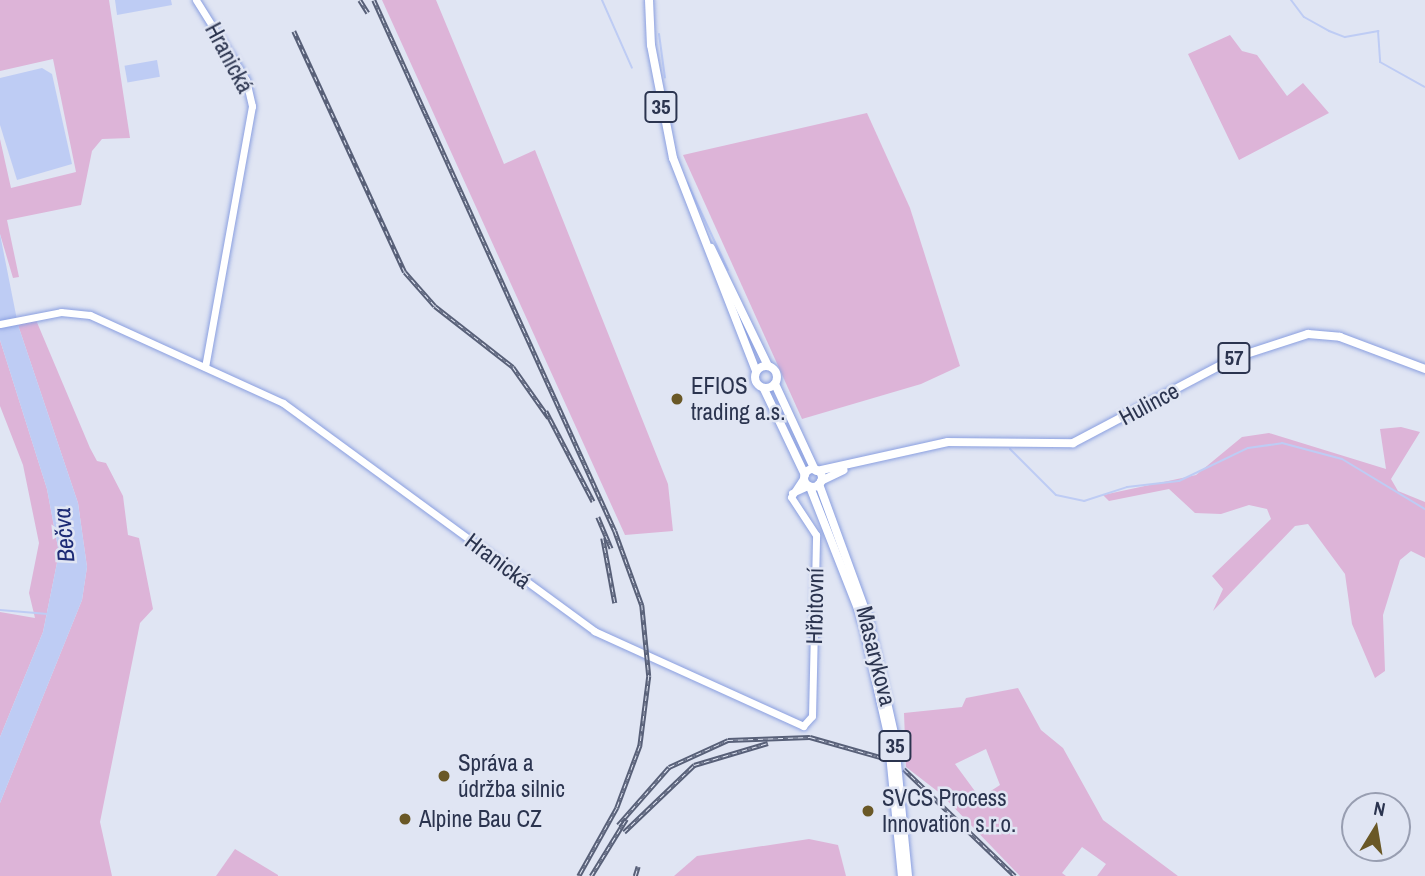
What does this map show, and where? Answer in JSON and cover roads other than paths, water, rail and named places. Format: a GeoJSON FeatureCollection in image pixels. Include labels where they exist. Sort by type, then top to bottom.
{"type":"FeatureCollection","features":[{"type":"Feature","properties":{"kind":"main road","name":"Masarykova"},"geometry":{"type":"LineString","coordinates":[[649,0],[663,122],[692,211],[757,371],[755,382],[764,388],[811,481],[865,619],[894,733],[908,876]]}},
{"type":"Feature","properties":{"kind":"main road","name":"Masarykova"},"geometry":{"type":"LineString","coordinates":[[692,211],[768,366],[776,373],[775,384],[816,470]]}},
{"type":"Feature","properties":{"kind":"main road","name":"Hulince"},"geometry":{"type":"LineString","coordinates":[[816,470],[960,440],[1073,443],[1234,358],[1308,334],[1340,337],[1425,369]]}},
{"type":"Feature","properties":{"kind":"main road"},"geometry":{"type":"LineString","coordinates":[[757,371],[768,366]]}},
{"type":"Feature","properties":{"kind":"main road"},"geometry":{"type":"LineString","coordinates":[[764,388],[775,384]]}},
{"type":"Feature","properties":{"kind":"main road","name":"Hulince"},"geometry":{"type":"LineString","coordinates":[[811,481],[863,461]]}},
{"type":"Feature","properties":{"kind":"main road","name":"35"},"geometry":{"type":"LineString","coordinates":[[811,481],[816,470]]}},
{"type":"Feature","properties":{"kind":"main road","name":"Masarykova"},"geometry":{"type":"LineString","coordinates":[[865,619],[888,734],[902,876]]}},
{"type":"Feature","properties":{"kind":"street","name":"Hranická"},"geometry":{"type":"LineString","coordinates":[[196,0],[246,80],[252,106],[205,367]]}},
{"type":"Feature","properties":{"kind":"street","name":"Hranická"},"geometry":{"type":"LineString","coordinates":[[0,324],[43,315],[94,316],[299,413],[594,631],[784,720],[807,726]]}},
{"type":"Feature","properties":{"kind":"street","name":"Hřbitovní"},"geometry":{"type":"LineString","coordinates":[[807,726],[812,716],[816,535],[793,506],[791,494],[811,481]]}},
{"type":"Feature","properties":{"kind":"water"},"geometry":{"type":"Polygon","coordinates":[[[115,0],[171,0],[172,5],[117,15],[115,0]]]}},
{"type":"Feature","properties":{"kind":"water"},"geometry":{"type":"Polygon","coordinates":[[[157,60],[160,77],[127,82],[125,66],[157,60]]]}},
{"type":"Feature","properties":{"kind":"water"},"geometry":{"type":"Polygon","coordinates":[[[42,68],[52,74],[72,164],[17,180],[0,125],[0,78],[42,68]]]}},
{"type":"Feature","properties":{"kind":"water","name":"Bečva"},"geometry":{"type":"Polygon","coordinates":[[[0,234],[18,325],[78,503],[87,567],[82,600],[0,803],[0,737],[43,632],[59,553],[47,489],[0,340],[0,234]]]}},
{"type":"Feature","properties":{"kind":"waterway"},"geometry":{"type":"LineString","coordinates":[[602,0],[632,68]]}},
{"type":"Feature","properties":{"kind":"waterway"},"geometry":{"type":"LineString","coordinates":[[1291,0],[1304,17],[1345,37],[1378,31],[1380,62],[1425,87]]}},
{"type":"Feature","properties":{"kind":"waterway"},"geometry":{"type":"LineString","coordinates":[[659,34],[665,78]]}},
{"type":"Feature","properties":{"kind":"waterway"},"geometry":{"type":"LineString","coordinates":[[687,182],[728,270]]}},
{"type":"Feature","properties":{"kind":"waterway"},"geometry":{"type":"LineString","coordinates":[[1010,449],[1056,495],[1084,501],[1127,487],[1179,481],[1248,448],[1282,443],[1342,459],[1425,509]]}},
{"type":"Feature","properties":{"kind":"waterway"},"geometry":{"type":"LineString","coordinates":[[0,610],[48,614]]}},
{"type":"Feature","properties":{"kind":"railway"},"geometry":{"type":"LineString","coordinates":[[360,0],[368,13]]}},
{"type":"Feature","properties":{"kind":"railway"},"geometry":{"type":"LineString","coordinates":[[374,0],[615,531],[642,605],[649,676],[640,746],[617,808],[579,876]]}},
{"type":"Feature","properties":{"kind":"railway"},"geometry":{"type":"LineString","coordinates":[[294,31],[405,272],[435,306],[513,367],[549,418]]}},
{"type":"Feature","properties":{"kind":"railway"},"geometry":{"type":"LineString","coordinates":[[546,411],[593,501]]}},
{"type":"Feature","properties":{"kind":"railway"},"geometry":{"type":"LineString","coordinates":[[598,517],[611,548]]}},
{"type":"Feature","properties":{"kind":"railway"},"geometry":{"type":"LineString","coordinates":[[603,538],[615,603]]}},
{"type":"Feature","properties":{"kind":"railway"},"geometry":{"type":"LineString","coordinates":[[618,825],[669,767],[728,740],[810,737],[887,759]]}},
{"type":"Feature","properties":{"kind":"railway"},"geometry":{"type":"LineString","coordinates":[[624,832],[694,765],[768,743]]}},
{"type":"Feature","properties":{"kind":"railway"},"geometry":{"type":"LineString","coordinates":[[904,769],[1015,876]]}},
{"type":"Feature","properties":{"kind":"railway"},"geometry":{"type":"LineString","coordinates":[[591,876],[626,819]]}},
{"type":"Feature","properties":{"kind":"railway"},"geometry":{"type":"LineString","coordinates":[[635,876],[638,866]]}},
{"type":"Feature","properties":{"kind":"place","name":"EFIOS trading a.s."},"geometry":{"type":"Point","coordinates":[677,399]}},
{"type":"Feature","properties":{"kind":"place","name":"Správa a údržba silnic"},"geometry":{"type":"Point","coordinates":[444,776]}},
{"type":"Feature","properties":{"kind":"place","name":"SVCS Process Innovation s.r.o."},"geometry":{"type":"Point","coordinates":[868,811]}},
{"type":"Feature","properties":{"kind":"place","name":"Alpine Bau CZ"},"geometry":{"type":"Point","coordinates":[405,819]}}]}
